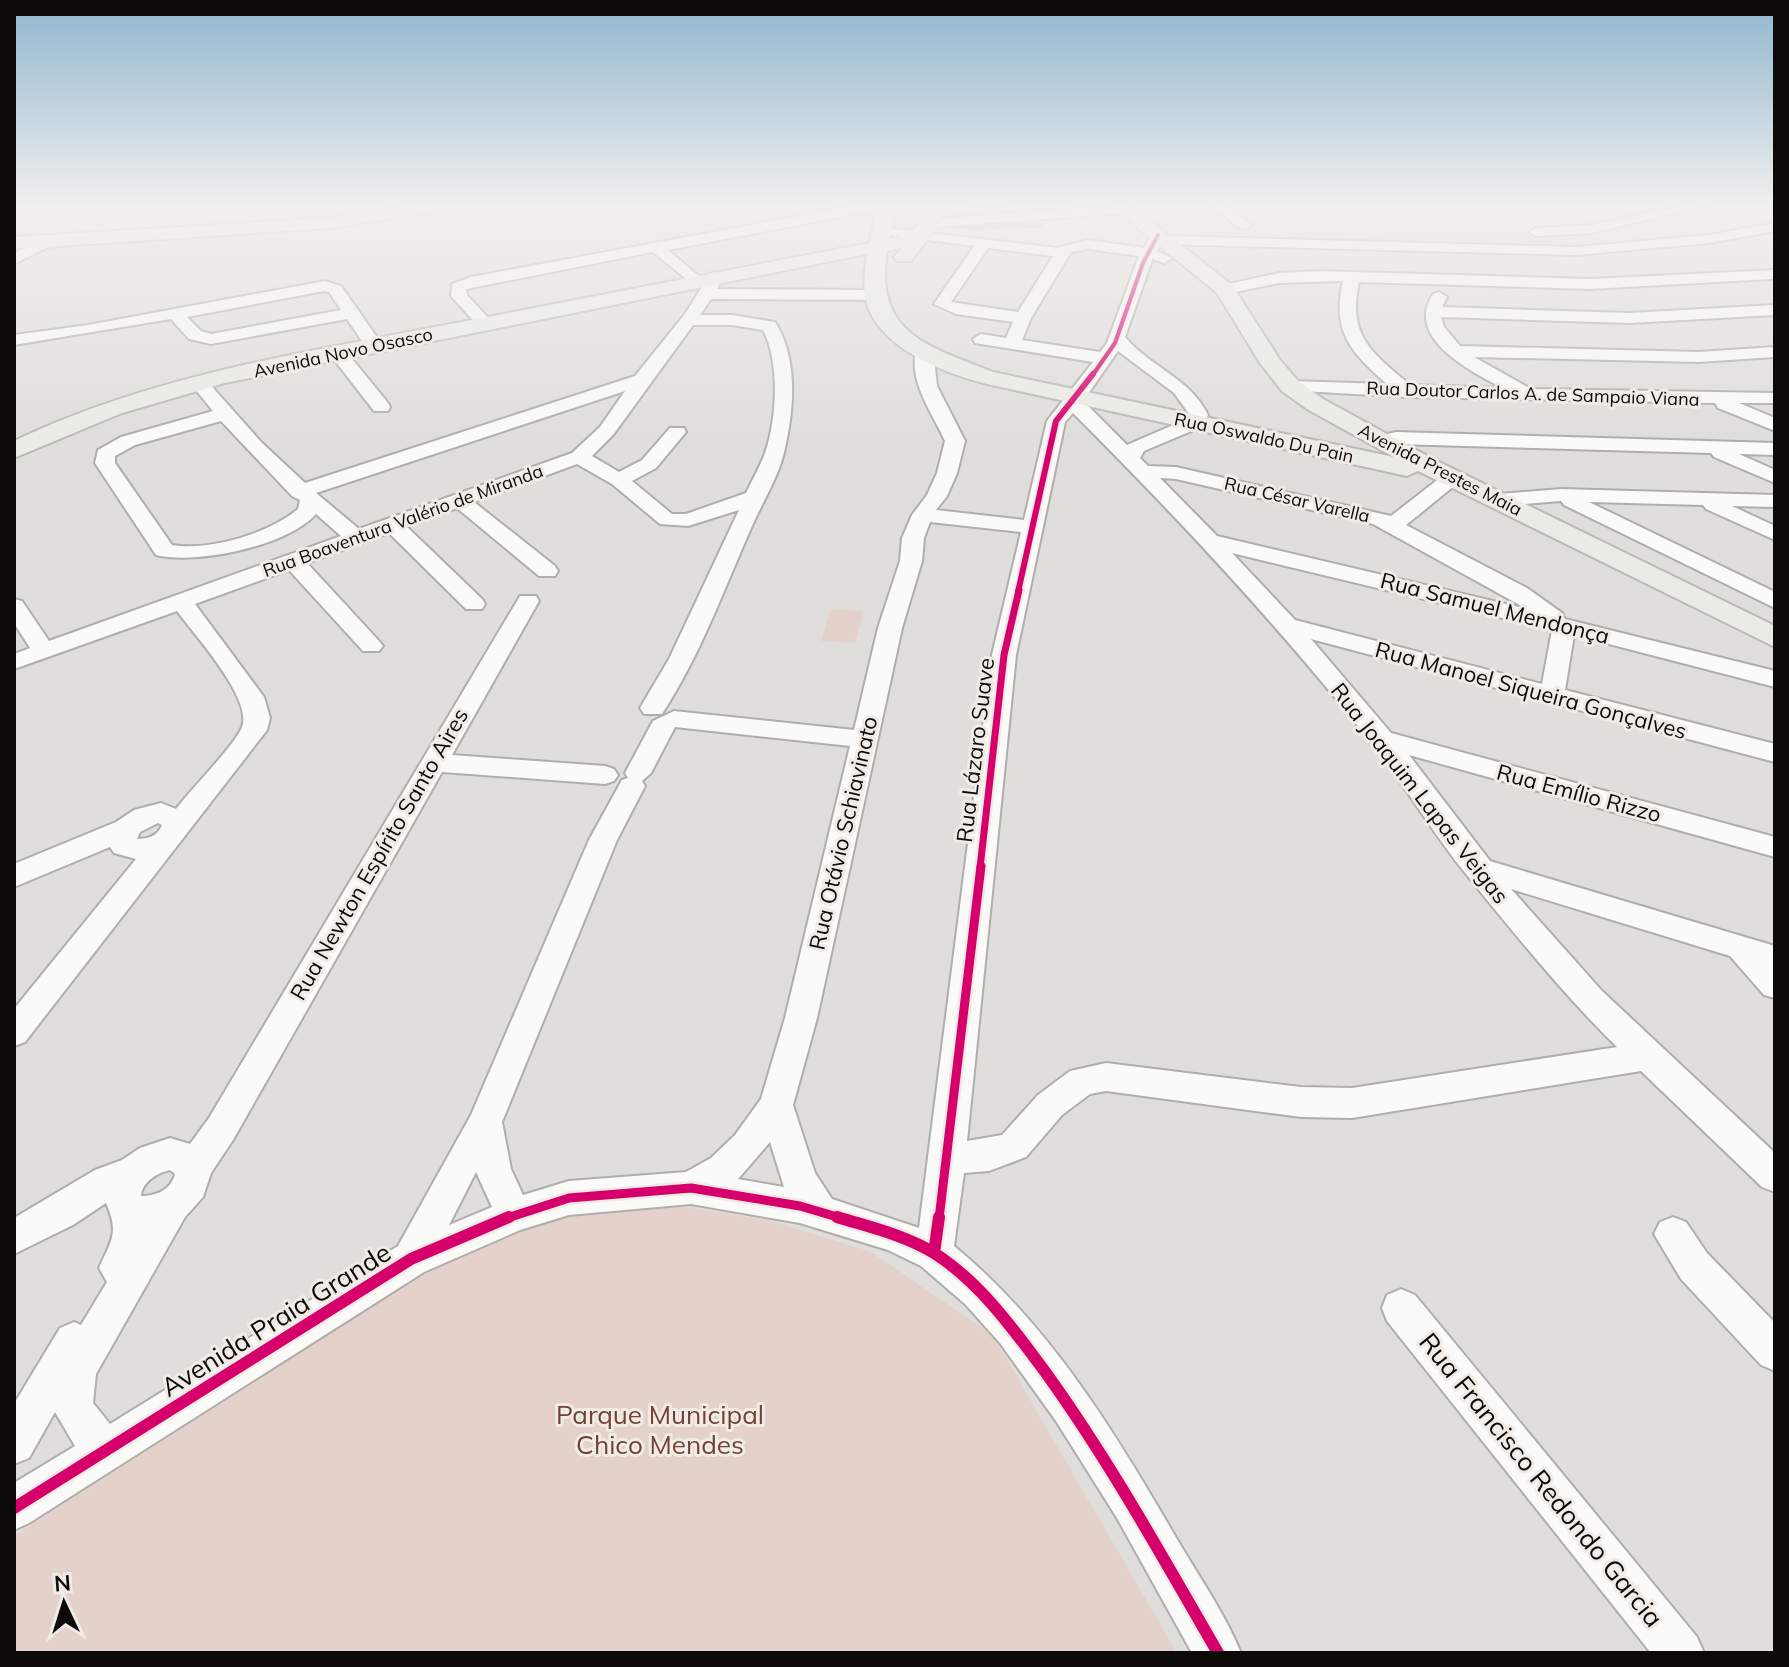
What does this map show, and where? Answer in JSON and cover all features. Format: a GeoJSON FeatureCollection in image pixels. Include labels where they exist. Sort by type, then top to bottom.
{"type":"FeatureCollection","features":[{"type":"Feature","properties":{"kind":"main road","name":"Avenida Novo Osasco"},"geometry":{"type":"LineString","coordinates":[[14,451],[48,432],[85,417],[200,384],[485,323],[710,283]]}},
{"type":"Feature","properties":{"kind":"main road"},"geometry":{"type":"LineString","coordinates":[[875,283],[875,295],[887,323],[924,350],[987,377],[1079,392]]}},
{"type":"Feature","properties":{"kind":"main road"},"geometry":{"type":"LineString","coordinates":[[892,283],[890,290],[898,308],[926,337],[953,352],[1079,392]]}},
{"type":"Feature","properties":{"kind":"main road","name":"Avenida Prestes Maia"},"geometry":{"type":"LineString","coordinates":[[1216,283],[1225,289],[1261,350],[1290,386],[1323,409],[1422,463],[1775,638]]}},
{"type":"Feature","properties":{"kind":"main road","name":"Rua Oswaldo Du Pain"},"geometry":{"type":"LineString","coordinates":[[1079,392],[1452,478]]}},
{"type":"Feature","properties":{"kind":"main road","name":"Rua Oswaldo Du Pain"},"geometry":{"type":"LineString","coordinates":[[1196,419],[1422,463]]}},
{"type":"Feature","properties":{"kind":"street"},"geometry":{"type":"LineString","coordinates":[[469,283],[458,287],[459,296],[485,323]]}},
{"type":"Feature","properties":{"kind":"street"},"geometry":{"type":"LineString","coordinates":[[955,283],[943,300],[944,306],[1023,318]]}},
{"type":"Feature","properties":{"kind":"street"},"geometry":{"type":"LineString","coordinates":[[1012,344],[1023,318],[1045,283]]}},
{"type":"Feature","properties":{"kind":"street","name":"Rua Lázaro Suave"},"geometry":{"type":"LineString","coordinates":[[934,1253],[948,1159],[998,696],[1033,527],[1058,415],[1115,343],[1136,283]]}},
{"type":"Feature","properties":{"kind":"street"},"geometry":{"type":"LineString","coordinates":[[1225,289],[1255,283]]}},
{"type":"Feature","properties":{"kind":"street"},"geometry":{"type":"LineString","coordinates":[[1351,283],[1344,319],[1349,333],[1408,392]]}},
{"type":"Feature","properties":{"kind":"street"},"geometry":{"type":"LineString","coordinates":[[1432,312],[1445,289],[1455,283]]}},
{"type":"Feature","properties":{"kind":"street"},"geometry":{"type":"LineString","coordinates":[[705,284],[875,295]]}},
{"type":"Feature","properties":{"kind":"street","name":"Rua Boaventura Valério de Miranda"},"geometry":{"type":"LineString","coordinates":[[14,662],[579,457],[587,452],[618,415],[641,380],[690,320],[705,284]]}},
{"type":"Feature","properties":{"kind":"street"},"geometry":{"type":"LineString","coordinates":[[14,340],[88,330],[325,286],[335,289],[374,346]]}},
{"type":"Feature","properties":{"kind":"street"},"geometry":{"type":"LineString","coordinates":[[1432,312],[1629,318],[1775,310]]}},
{"type":"Feature","properties":{"kind":"street"},"geometry":{"type":"LineString","coordinates":[[173,312],[195,335],[211,339],[351,313]]}},
{"type":"Feature","properties":{"kind":"street"},"geometry":{"type":"LineString","coordinates":[[1432,312],[1442,335],[1456,351],[1485,372],[1532,395]]}},
{"type":"Feature","properties":{"kind":"street"},"geometry":{"type":"LineString","coordinates":[[411,1259],[485,1122],[603,840],[621,778],[661,718],[681,659],[775,452],[780,432],[782,354],[778,338],[769,326],[755,322],[690,320]]}},
{"type":"Feature","properties":{"kind":"street"},"geometry":{"type":"LineString","coordinates":[[1116,337],[1136,359],[1188,395],[1196,419],[1136,447],[1138,465]]}},
{"type":"Feature","properties":{"kind":"street"},"geometry":{"type":"LineString","coordinates":[[981,339],[1102,358]]}},
{"type":"Feature","properties":{"kind":"street","name":"Rua Otávio Schiavinato"},"geometry":{"type":"LineString","coordinates":[[691,1188],[724,1169],[747,1146],[776,1105],[801,1018],[890,628],[911,561],[930,540],[929,516],[947,473],[955,441],[921,369],[924,350]]}},
{"type":"Feature","properties":{"kind":"street"},"geometry":{"type":"LineString","coordinates":[[1456,351],[1699,357],[1775,352]]}},
{"type":"Feature","properties":{"kind":"street"},"geometry":{"type":"LineString","coordinates":[[338,353],[381,407]]}},
{"type":"Feature","properties":{"kind":"street"},"geometry":{"type":"LineString","coordinates":[[1079,392],[1118,368],[1136,369],[1165,377]]}},
{"type":"Feature","properties":{"kind":"street"},"geometry":{"type":"LineString","coordinates":[[305,496],[641,380]]}},
{"type":"Feature","properties":{"kind":"street"},"geometry":{"type":"LineString","coordinates":[[200,384],[224,414],[305,496],[357,538]]}},
{"type":"Feature","properties":{"kind":"street","name":"Rua Doutor Carlos A. de Sampaio Viana"},"geometry":{"type":"LineString","coordinates":[[1290,386],[1408,392],[1775,398]]}},
{"type":"Feature","properties":{"kind":"street","name":"Rua Joaquim Lapas Veigas"},"geometry":{"type":"LineString","coordinates":[[1079,392],[1105,434],[1213,542],[1383,739],[1477,868],[1534,939],[1775,1176]]}},
{"type":"Feature","properties":{"kind":"street"},"geometry":{"type":"LineString","coordinates":[[1712,399],[1775,425]]}},
{"type":"Feature","properties":{"kind":"street"},"geometry":{"type":"LineString","coordinates":[[224,414],[128,441],[105,454],[105,463],[164,550],[179,556],[200,554],[259,536],[306,513],[305,496]]}},
{"type":"Feature","properties":{"kind":"street"},"geometry":{"type":"LineString","coordinates":[[1054,432],[1077,424],[1105,434],[1137,439],[1156,438]]}},
{"type":"Feature","properties":{"kind":"street"},"geometry":{"type":"LineString","coordinates":[[619,480],[649,464],[677,432]]}},
{"type":"Feature","properties":{"kind":"street"},"geometry":{"type":"LineString","coordinates":[[1381,441],[1396,438],[1775,449]]}},
{"type":"Feature","properties":{"kind":"street"},"geometry":{"type":"LineString","coordinates":[[1708,448],[1775,477]]}},
{"type":"Feature","properties":{"kind":"street"},"geometry":{"type":"LineString","coordinates":[[579,457],[619,480],[659,515],[678,521],[755,497]]}},
{"type":"Feature","properties":{"kind":"street","name":"Rua César Varella"},"geometry":{"type":"LineString","coordinates":[[1138,465],[1362,514],[1393,525],[1519,593],[1564,626]]}},
{"type":"Feature","properties":{"kind":"street"},"geometry":{"type":"LineString","coordinates":[[1393,525],[1452,478]]}},
{"type":"Feature","properties":{"kind":"street"},"geometry":{"type":"LineString","coordinates":[[1561,495],[1775,601]]}},
{"type":"Feature","properties":{"kind":"street"},"geometry":{"type":"LineString","coordinates":[[1500,500],[1561,495],[1775,501]]}},
{"type":"Feature","properties":{"kind":"street"},"geometry":{"type":"LineString","coordinates":[[1701,500],[1775,534]]}},
{"type":"Feature","properties":{"kind":"street"},"geometry":{"type":"LineString","coordinates":[[460,501],[547,571]]}},
{"type":"Feature","properties":{"kind":"street"},"geometry":{"type":"LineString","coordinates":[[929,516],[1033,527]]}},
{"type":"Feature","properties":{"kind":"street"},"geometry":{"type":"LineString","coordinates":[[393,525],[474,604]]}},
{"type":"Feature","properties":{"kind":"street","name":"Rua Samuel Mendonça"},"geometry":{"type":"LineString","coordinates":[[1213,542],[1391,582],[1775,679]]}},
{"type":"Feature","properties":{"kind":"street"},"geometry":{"type":"LineString","coordinates":[[293,561],[371,646]]}},
{"type":"Feature","properties":{"kind":"street","name":"Rua Newton Espírito Santo Aires"},"geometry":{"type":"LineString","coordinates":[[182,1161],[221,1129],[231,1107],[528,601]]}},
{"type":"Feature","properties":{"kind":"street"},"geometry":{"type":"LineString","coordinates":[[14,1033],[128,893],[166,827],[209,784],[254,730],[257,718],[252,697],[182,602]]}},
{"type":"Feature","properties":{"kind":"street"},"geometry":{"type":"LineString","coordinates":[[14,606],[44,651]]}},
{"type":"Feature","properties":{"kind":"street","name":"Rua Manoel Siqueira Gonçalves"},"geometry":{"type":"LineString","coordinates":[[1286,625],[1775,753]]}},
{"type":"Feature","properties":{"kind":"street"},"geometry":{"type":"LineString","coordinates":[[1552,696],[1564,626]]}},
{"type":"Feature","properties":{"kind":"street"},"geometry":{"type":"LineString","coordinates":[[661,718],[864,739]]}},
{"type":"Feature","properties":{"kind":"street","name":"Rua Emílio Rizzo"},"geometry":{"type":"LineString","coordinates":[[1383,739],[1775,847]]}},
{"type":"Feature","properties":{"kind":"street"},"geometry":{"type":"LineString","coordinates":[[432,762],[621,778]]}},
{"type":"Feature","properties":{"kind":"street"},"geometry":{"type":"LineString","coordinates":[[128,893],[128,841],[137,819],[166,827]]}},
{"type":"Feature","properties":{"kind":"street"},"geometry":{"type":"LineString","coordinates":[[14,876],[63,855],[128,841]]}},
{"type":"Feature","properties":{"kind":"street"},"geometry":{"type":"LineString","coordinates":[[1477,868],[1775,958]]}},
{"type":"Feature","properties":{"kind":"street"},"geometry":{"type":"LineString","coordinates":[[1741,948],[1775,986]]}},
{"type":"Feature","properties":{"kind":"street"},"geometry":{"type":"LineString","coordinates":[[948,1159],[989,1155],[1014,1146],[1050,1105],[1082,1081],[1106,1077],[1301,1102],[1352,1103],[1650,1056]]}},
{"type":"Feature","properties":{"kind":"street"},"geometry":{"type":"LineString","coordinates":[[776,1105],[799,1180],[819,1211]]}},
{"type":"Feature","properties":{"kind":"street"},"geometry":{"type":"LineString","coordinates":[[485,1122],[493,1170],[514,1215]]}},
{"type":"Feature","properties":{"kind":"street"},"geometry":{"type":"LineString","coordinates":[[14,1237],[60,1213],[108,1181],[134,1172],[151,1159],[182,1161],[189,1188],[172,1205],[79,1366],[70,1389],[72,1408],[105,1450]]}},
{"type":"Feature","properties":{"kind":"street"},"geometry":{"type":"LineString","coordinates":[[14,1443],[120,1264],[132,1237],[129,1210],[122,1190],[134,1172]]}},
{"type":"Feature","properties":{"kind":"street","name":"Avenida Praia Grande"},"geometry":{"type":"LineString","coordinates":[[14,1508],[411,1259],[514,1215],[569,1198],[691,1188],[819,1211],[895,1235],[934,1253],[979,1291],[1014,1329],[1070,1407],[1132,1503],[1218,1653]]}},
{"type":"Feature","properties":{"kind":"street"},"geometry":{"type":"LineString","coordinates":[[60,1213],[98,1207],[152,1213],[172,1205]]}},
{"type":"Feature","properties":{"kind":"street"},"geometry":{"type":"LineString","coordinates":[[1673,1234],[1694,1266],[1775,1351]]}},
{"type":"Feature","properties":{"kind":"street","name":"Rua Francisco Redondo Garcia"},"geometry":{"type":"LineString","coordinates":[[1401,1308],[1681,1653]]}},
{"type":"Feature","properties":{"kind":"green space"},"geometry":{"type":"Polygon","coordinates":[[[831,609],[864,611],[855,643],[821,641],[831,609]]]}},
{"type":"Feature","properties":{"kind":"green space","name":"Parque Municipal Chico Mendes"},"geometry":{"type":"Polygon","coordinates":[[[667,1204],[767,1220],[869,1251],[992,1334],[1177,1653],[14,1653],[14,1536],[343,1324],[464,1251],[558,1216],[667,1204]]]}},
{"type":"Feature","properties":{"kind":"cycle path"},"geometry":{"type":"LineString","coordinates":[[934,1253],[948,1159],[1004,655],[1056,421],[1115,343],[1136,283]]}},
{"type":"Feature","properties":{"kind":"cycle path"},"geometry":{"type":"LineString","coordinates":[[14,1508],[411,1259],[514,1215],[569,1198],[691,1188],[800,1206],[895,1235],[934,1253],[979,1291],[1014,1329],[1070,1407],[1132,1503],[1218,1653]]}}]}
